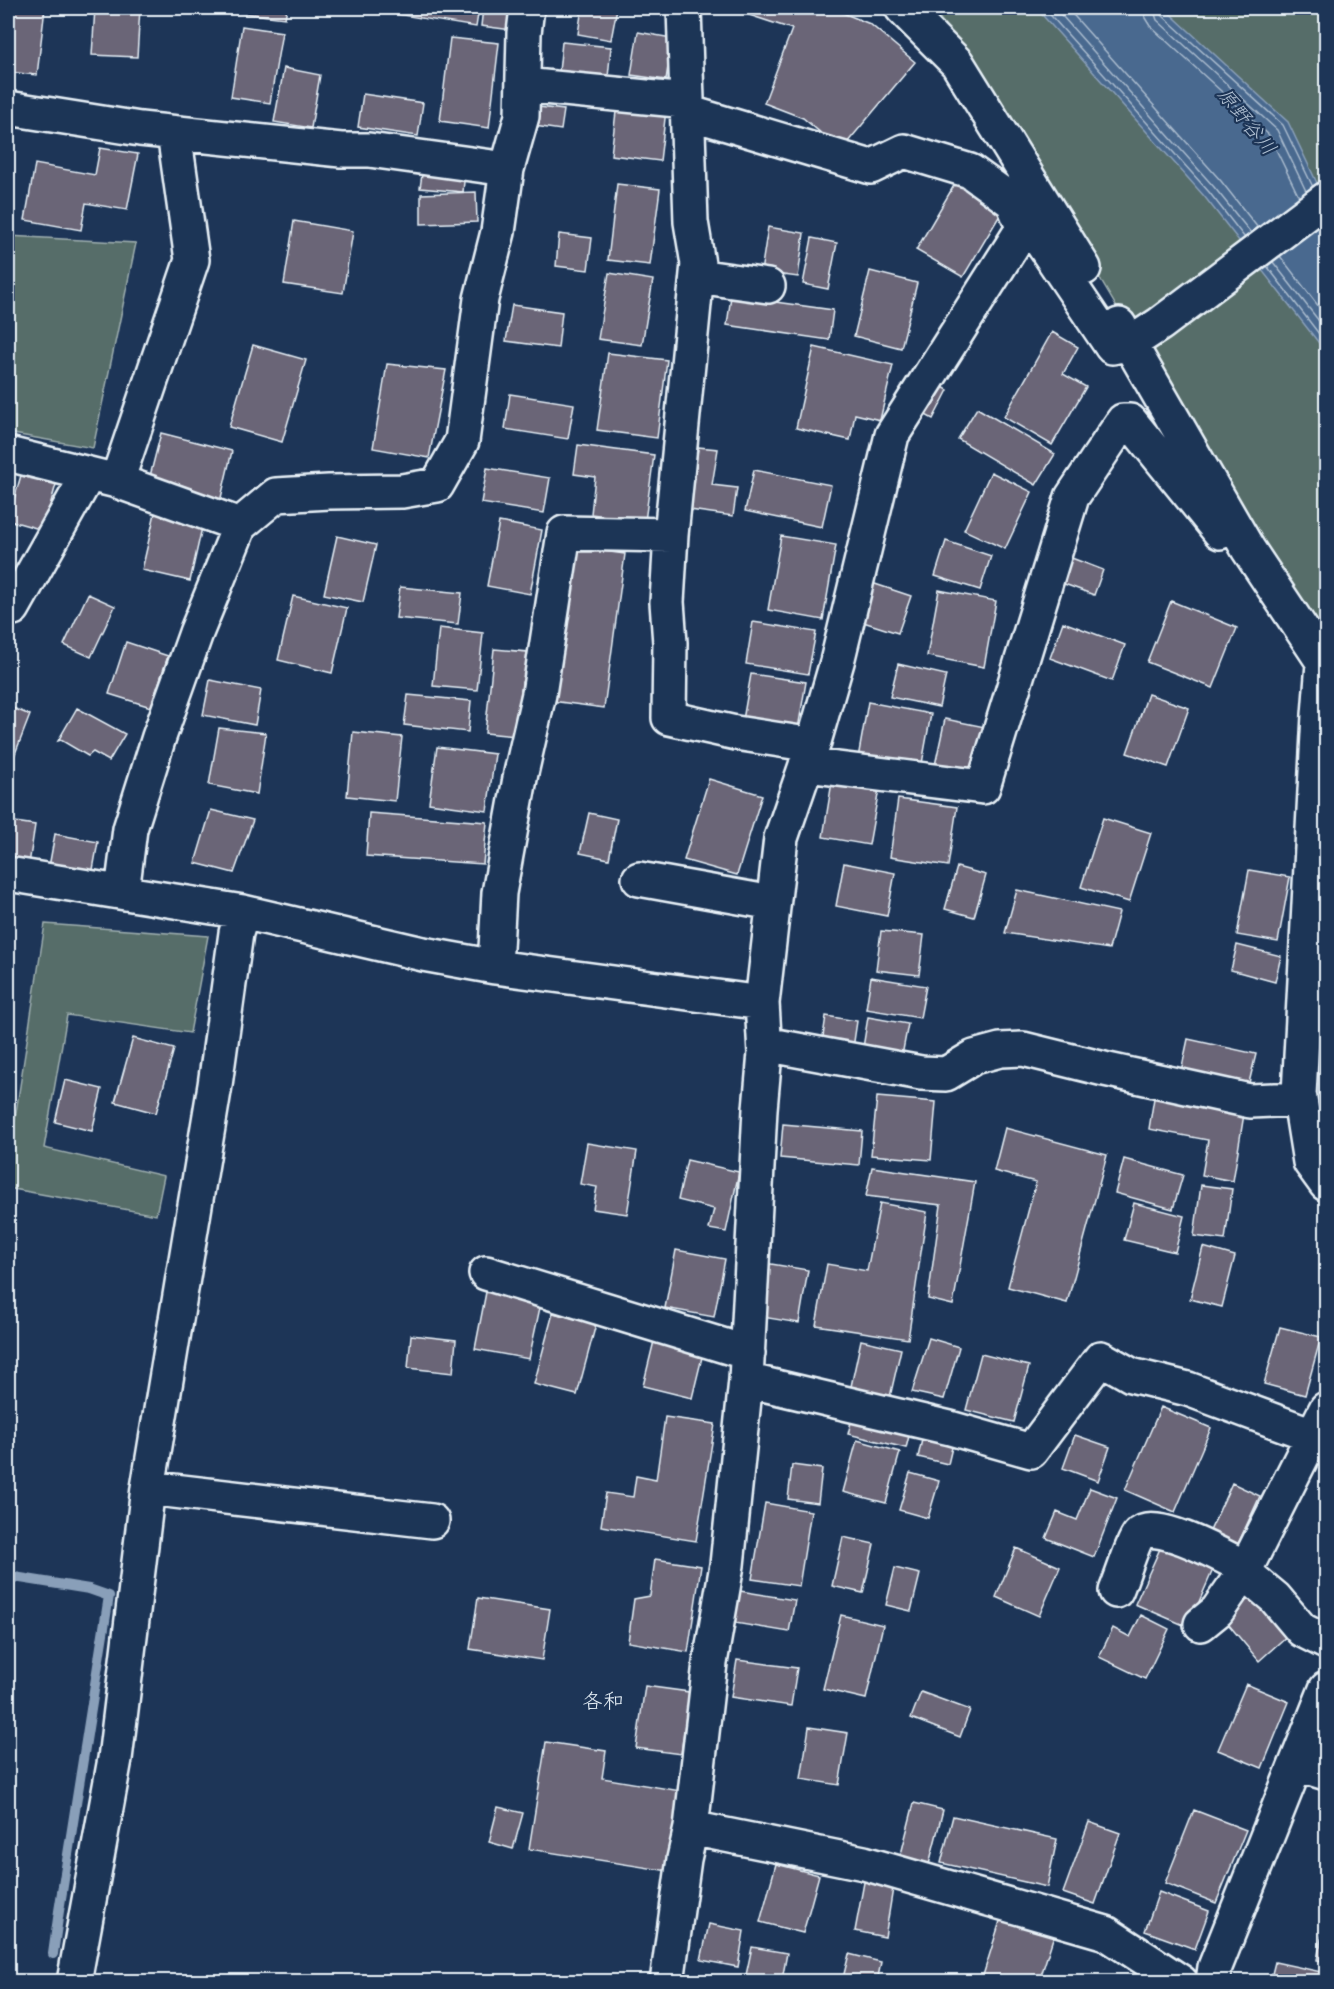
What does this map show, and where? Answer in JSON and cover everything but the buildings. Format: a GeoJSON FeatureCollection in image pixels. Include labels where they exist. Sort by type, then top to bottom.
{"type":"FeatureCollection","features":[{"type":"Feature","properties":{"kind":"street"},"geometry":{"type":"LineString","coordinates":[[122,892],[130,829],[156,747],[196,633],[240,525],[276,495],[402,491],[437,485],[462,441],[481,299],[498,232],[507,169],[522,116],[524,33],[527,8]]}},
{"type":"Feature","properties":{"kind":"street"},"geometry":{"type":"LineString","coordinates":[[684,8],[691,222],[698,264],[671,535],[667,602],[670,643],[669,718],[736,733],[810,755],[983,787],[1072,497],[1123,421],[1130,421],[1230,545],[1248,549]]}},
{"type":"Feature","properties":{"kind":"street"},"geometry":{"type":"LineString","coordinates":[[902,8],[957,63],[1131,343],[1248,549],[1325,664],[1318,715],[1300,1099],[1310,1162],[1326,1184]]}},
{"type":"Feature","properties":{"kind":"street"},"geometry":{"type":"LineString","coordinates":[[523,85],[687,106],[871,167],[904,151],[970,171],[1013,202],[1025,232]]}},
{"type":"Feature","properties":{"kind":"street"},"geometry":{"type":"LineString","coordinates":[[8,108],[174,133],[342,150],[369,150],[507,169]]}},
{"type":"Feature","properties":{"kind":"street"},"geometry":{"type":"LineString","coordinates":[[13,608],[102,478],[192,260],[174,133]]}},
{"type":"Feature","properties":{"kind":"street"},"geometry":{"type":"LineString","coordinates":[[666,1982],[691,1828],[710,1663],[727,1565],[747,1366],[765,1044],[762,1003],[781,838],[810,755],[837,662],[892,435],[978,296],[1022,230],[1040,240],[1112,346],[1131,343],[1160,324],[1326,199]]}},
{"type":"Feature","properties":{"kind":"street"},"geometry":{"type":"LineString","coordinates":[[697,276],[768,286]]}},
{"type":"Feature","properties":{"kind":"street"},"geometry":{"type":"LineString","coordinates":[[8,454],[102,478],[240,525]]}},
{"type":"Feature","properties":{"kind":"street"},"geometry":{"type":"LineString","coordinates":[[495,967],[499,893],[521,773],[539,694],[564,533],[671,535]]}},
{"type":"Feature","properties":{"kind":"street"},"geometry":{"type":"LineString","coordinates":[[8,874],[243,912],[423,954],[495,967],[762,1003]]}},
{"type":"Feature","properties":{"kind":"street"},"geometry":{"type":"LineString","coordinates":[[639,879],[773,903]]}},
{"type":"Feature","properties":{"kind":"street"},"geometry":{"type":"LineString","coordinates":[[74,1982],[115,1760],[148,1488],[215,1085],[236,933],[243,912]]}},
{"type":"Feature","properties":{"kind":"street"},"geometry":{"type":"LineString","coordinates":[[765,1044],[921,1073],[946,1074],[974,1057],[1000,1050],[1023,1049],[1250,1101],[1300,1099]]}},
{"type":"Feature","properties":{"kind":"street"},"geometry":{"type":"LineString","coordinates":[[486,1273],[747,1366],[1031,1451],[1101,1358],[1131,1376],[1188,1389],[1322,1427],[1245,1570],[1218,1611],[1201,1624]]}},
{"type":"Feature","properties":{"kind":"street"},"geometry":{"type":"LineString","coordinates":[[148,1488],[432,1521]]}},
{"type":"Feature","properties":{"kind":"street"},"geometry":{"type":"LineString","coordinates":[[1116,1591],[1139,1534],[1149,1529],[1170,1533],[1245,1570],[1275,1598],[1302,1630],[1326,1642]]}},
{"type":"Feature","properties":{"kind":"street"},"geometry":{"type":"LineString","coordinates":[[1212,1982],[1215,1967],[1312,1768],[1326,1689]]}},
{"type":"Feature","properties":{"kind":"street"},"geometry":{"type":"LineString","coordinates":[[691,1828],[864,1863],[1106,1933],[1181,1982]]}},
{"type":"Feature","properties":{"kind":"green space"},"geometry":{"type":"Polygon","coordinates":[[[932,8],[1326,8],[1326,666],[1199,446],[966,53],[932,8]]]}},
{"type":"Feature","properties":{"kind":"green space"},"geometry":{"type":"Polygon","coordinates":[[[8,236],[136,243],[93,448],[8,433],[8,236]]]}},
{"type":"Feature","properties":{"kind":"green space"},"geometry":{"type":"Polygon","coordinates":[[[45,924],[208,936],[190,1033],[67,1015],[44,1148],[164,1176],[156,1215],[8,1188],[8,1164],[45,924]]]}},
{"type":"Feature","properties":{"kind":"water","name":"原野谷川"},"geometry":{"type":"Polygon","coordinates":[[[1036,8],[1164,8],[1288,122],[1326,202],[1326,352],[1204,196],[1036,8]]]}},
{"type":"Feature","properties":{"kind":"waterway"},"geometry":{"type":"LineString","coordinates":[[8,1576],[89,1589],[109,1596],[53,1954]]}},
{"type":"Feature","properties":{"kind":"waterway"},"geometry":{"type":"LineString","coordinates":[[90,1979],[106,1982]]}},
{"type":"Feature","properties":{"kind":"district","name":"各和"},"geometry":{"type":"Point","coordinates":[603,1701]}}]}
